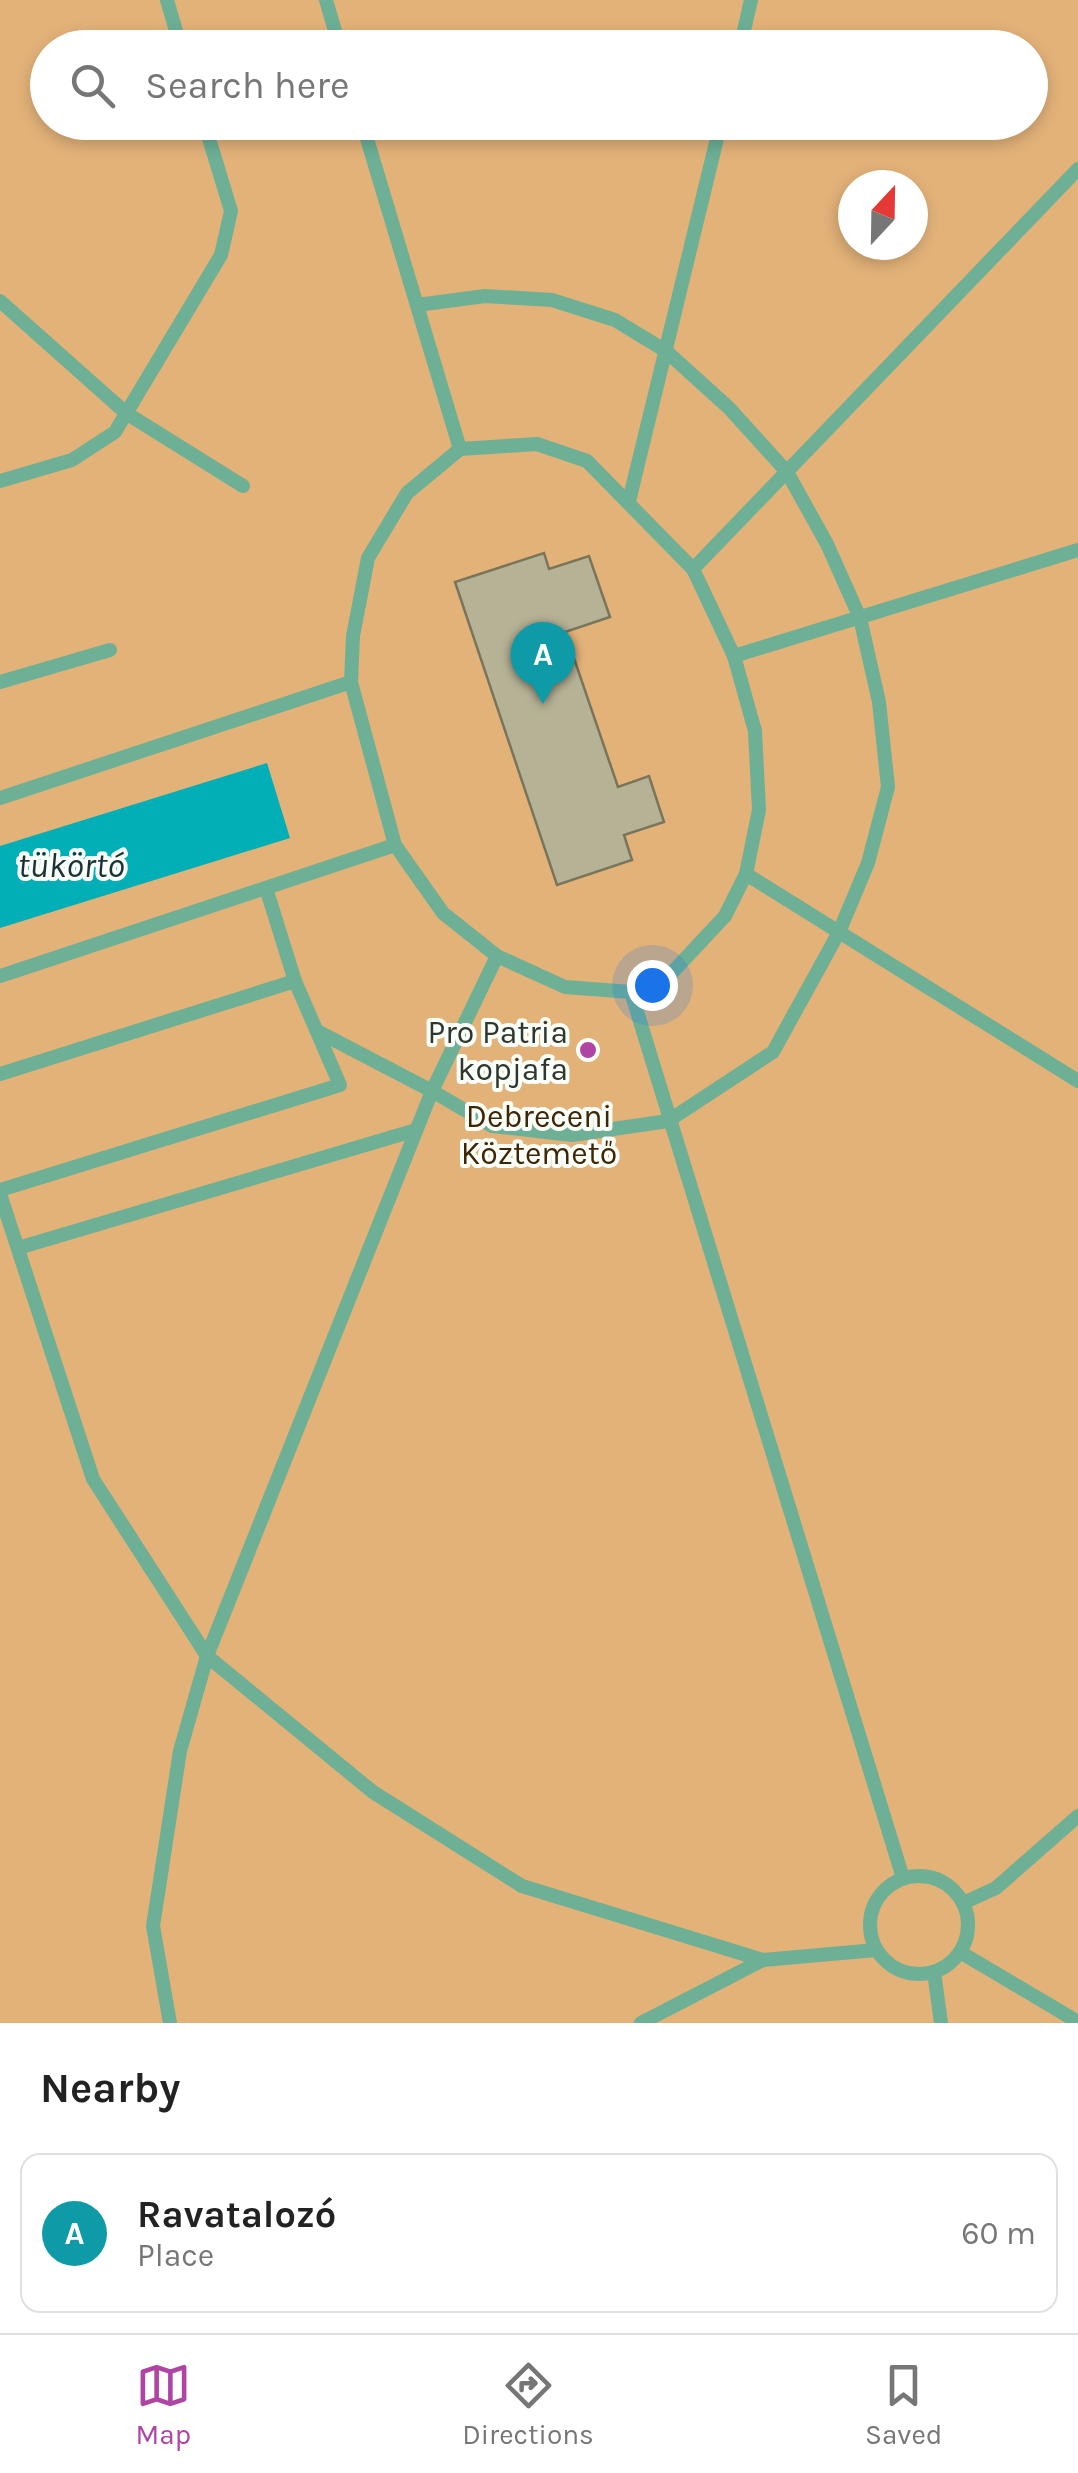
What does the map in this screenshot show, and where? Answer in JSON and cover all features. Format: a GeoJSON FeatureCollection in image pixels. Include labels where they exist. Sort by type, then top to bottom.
{"type":"FeatureCollection","features":[{"type":"Feature","properties":{"kind":"lane"},"geometry":{"type":"LineString","coordinates":[[167,0],[176,30]]}},
{"type":"Feature","properties":{"kind":"lane"},"geometry":{"type":"LineString","coordinates":[[326,0],[335,30]]}},
{"type":"Feature","properties":{"kind":"lane"},"geometry":{"type":"LineString","coordinates":[[744,30],[751,0]]}},
{"type":"Feature","properties":{"kind":"lane"},"geometry":{"type":"LineString","coordinates":[[0,481],[72,460],[115,432],[221,255],[231,210],[210,140]]}},
{"type":"Feature","properties":{"kind":"lane"},"geometry":{"type":"LineString","coordinates":[[367,140],[460,449]]}},
{"type":"Feature","properties":{"kind":"lane"},"geometry":{"type":"LineString","coordinates":[[629,501],[718,140]]}},
{"type":"Feature","properties":{"kind":"lane"},"geometry":{"type":"LineString","coordinates":[[694,570],[1078,169]]}},
{"type":"Feature","properties":{"kind":"lane"},"geometry":{"type":"LineString","coordinates":[[317,1031],[492,1126],[572,1135],[668,1121],[773,1052],[839,932],[868,863],[888,787],[879,702],[860,618],[827,544],[786,472],[729,408],[666,351],[614,320],[552,300],[486,296],[417,304]]}},
{"type":"Feature","properties":{"kind":"lane"},"geometry":{"type":"LineString","coordinates":[[0,301],[126,412],[243,486]]}},
{"type":"Feature","properties":{"kind":"lane"},"geometry":{"type":"LineString","coordinates":[[537,444],[587,462],[629,501],[694,570],[734,656],[755,731],[760,810],[746,874],[725,916],[668,976],[631,992],[565,988],[497,956],[443,912],[395,845],[351,682],[353,636],[368,558],[407,493],[460,449],[537,444]]}},
{"type":"Feature","properties":{"kind":"lane"},"geometry":{"type":"LineString","coordinates":[[734,656],[1078,550]]}},
{"type":"Feature","properties":{"kind":"lane"},"geometry":{"type":"LineString","coordinates":[[0,682],[110,650]]}},
{"type":"Feature","properties":{"kind":"lane"},"geometry":{"type":"LineString","coordinates":[[0,798],[351,682]]}},
{"type":"Feature","properties":{"kind":"lane"},"geometry":{"type":"LineString","coordinates":[[0,976],[395,845]]}},
{"type":"Feature","properties":{"kind":"lane"},"geometry":{"type":"LineString","coordinates":[[746,874],[1078,1082]]}},
{"type":"Feature","properties":{"kind":"lane"},"geometry":{"type":"LineString","coordinates":[[266,888],[296,981],[340,1085],[0,1192],[93,1479],[206,1656],[373,1792],[522,1886],[763,1960]]}},
{"type":"Feature","properties":{"kind":"lane"},"geometry":{"type":"LineString","coordinates":[[170,2023],[153,1926],[180,1751],[206,1656],[432,1091],[497,956]]}},
{"type":"Feature","properties":{"kind":"lane"},"geometry":{"type":"LineString","coordinates":[[0,1074],[296,981]]}},
{"type":"Feature","properties":{"kind":"lane"},"geometry":{"type":"LineString","coordinates":[[631,992],[903,1878]]}},
{"type":"Feature","properties":{"kind":"lane"},"geometry":{"type":"LineString","coordinates":[[18,1248],[416,1130]]}},
{"type":"Feature","properties":{"kind":"lane"},"geometry":{"type":"LineString","coordinates":[[963,1903],[996,1888],[1078,1816]]}},
{"type":"Feature","properties":{"kind":"lane"},"geometry":{"type":"LineString","coordinates":[[923,1876],[940,1880],[963,1903],[968,1920],[960,1952],[934,1972],[914,1974],[897,1969],[876,1950],[870,1934],[870,1917],[877,1898],[888,1886],[903,1878],[923,1876]]}},
{"type":"Feature","properties":{"kind":"lane"},"geometry":{"type":"LineString","coordinates":[[640,2023],[763,1960],[876,1950]]}},
{"type":"Feature","properties":{"kind":"lane"},"geometry":{"type":"LineString","coordinates":[[960,1952],[1078,2022]]}},
{"type":"Feature","properties":{"kind":"lane"},"geometry":{"type":"LineString","coordinates":[[934,1972],[941,2023]]}},
{"type":"Feature","properties":{"kind":"green space","name":"Debreceni Köztemető"},"geometry":{"type":"Polygon","coordinates":[[[0,0],[1078,0],[1078,2023],[0,2023],[0,0]]]}},
{"type":"Feature","properties":{"kind":"water","name":"tükörtó"},"geometry":{"type":"Polygon","coordinates":[[[267,763],[290,838],[0,928],[0,846],[267,763]]]}},
{"type":"Feature","properties":{"kind":"building"},"geometry":{"type":"Polygon","coordinates":[[[544,553],[549,569],[589,556],[610,617],[565,632],[618,787],[649,776],[664,822],[624,835],[632,860],[557,885],[455,582],[544,553]]]}},
{"type":"Feature","properties":{"kind":"place","name":"Ravatalozó"},"geometry":{"type":"Point","coordinates":[543,704]}},
{"type":"Feature","properties":{"kind":"place","name":"Pro Patria kopjafa"},"geometry":{"type":"Point","coordinates":[588,1050]}}]}
